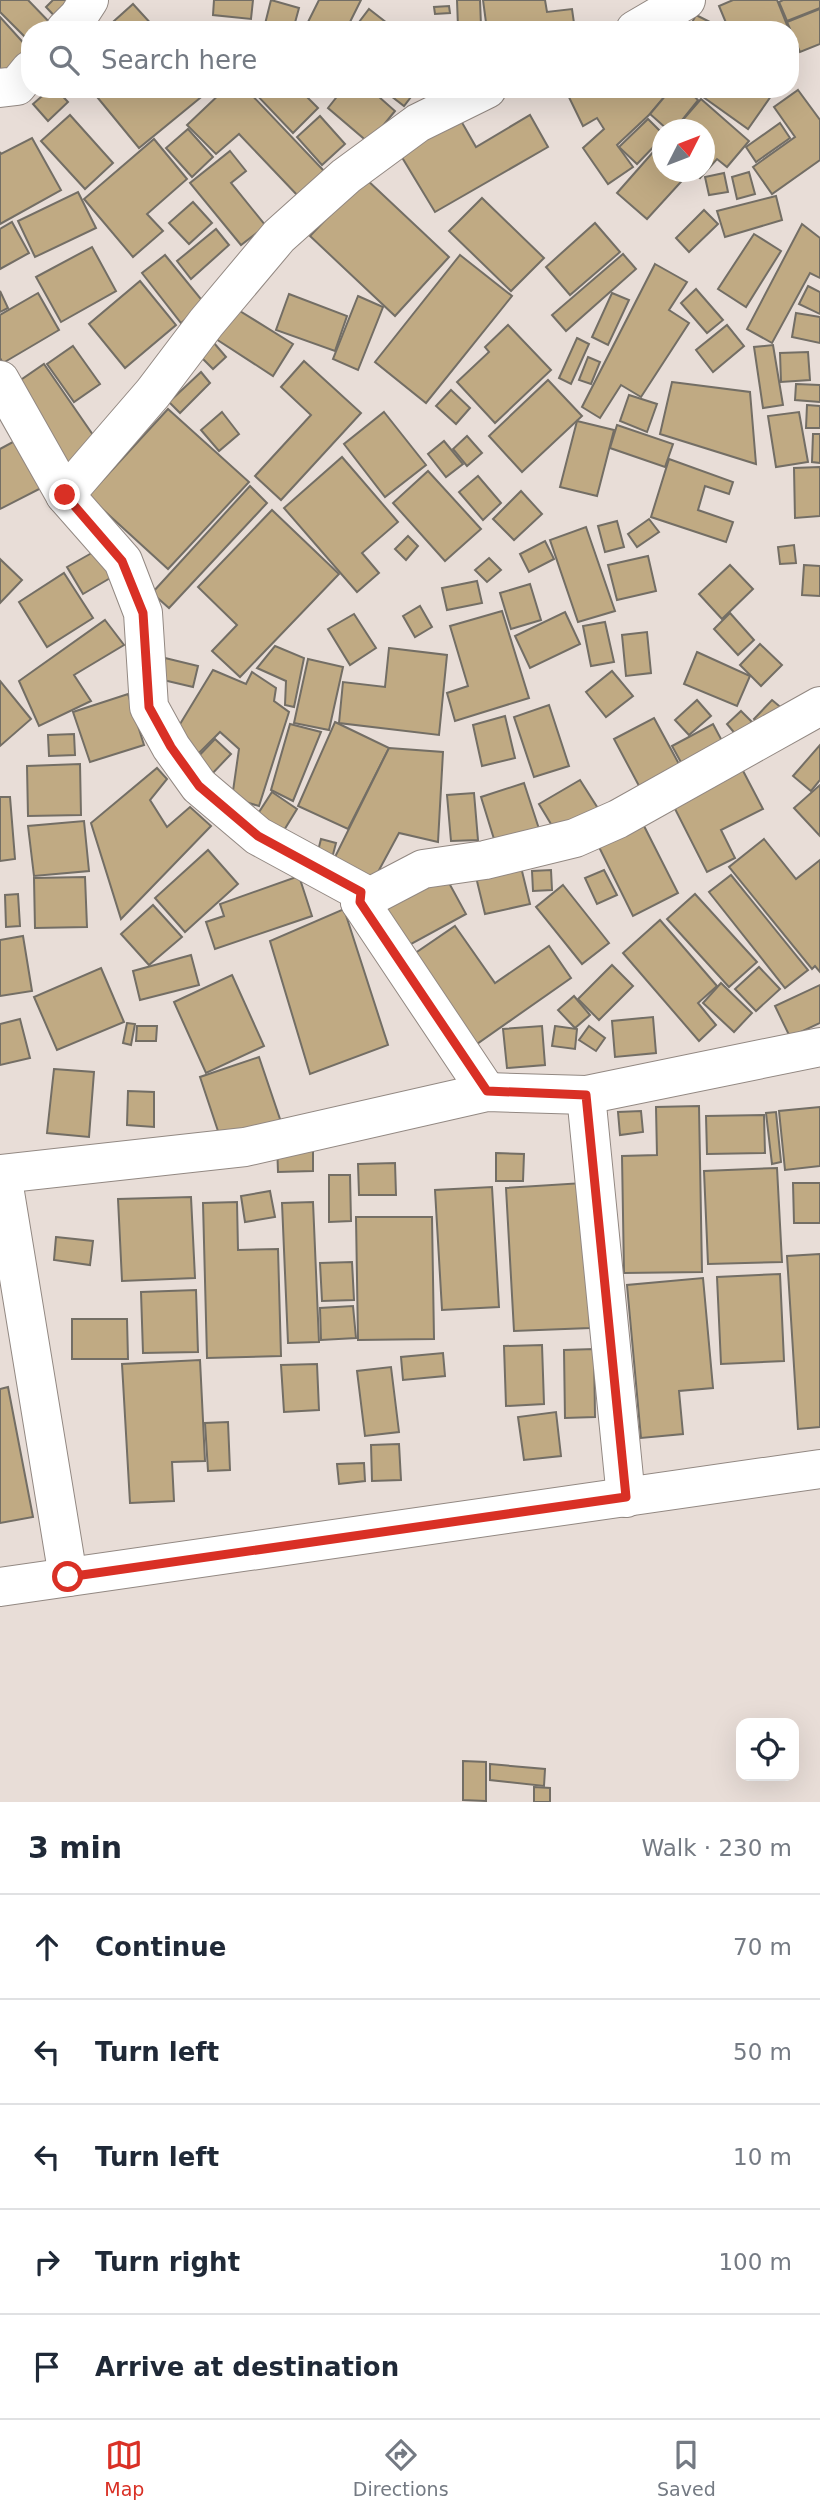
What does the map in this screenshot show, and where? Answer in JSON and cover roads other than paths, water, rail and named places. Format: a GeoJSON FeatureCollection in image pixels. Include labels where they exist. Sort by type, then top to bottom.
{"type":"FeatureCollection","features":[{"type":"Feature","properties":{"kind":"street"},"geometry":{"type":"LineString","coordinates":[[74,21],[89,0]]}},
{"type":"Feature","properties":{"kind":"street"},"geometry":{"type":"LineString","coordinates":[[650,21],[686,0]]}},
{"type":"Feature","properties":{"kind":"street"},"geometry":{"type":"LineString","coordinates":[[0,88],[17,86],[21,81]]}},
{"type":"Feature","properties":{"kind":"street"},"geometry":{"type":"LineString","coordinates":[[65,495],[153,393],[206,323],[279,236],[346,176],[418,122],[468,98]]}},
{"type":"Feature","properties":{"kind":"street"},"geometry":{"type":"LineString","coordinates":[[0,380],[65,495],[122,561],[143,613],[149,707],[171,747],[199,786],[258,836],[361,892],[360,902],[487,1091]]}},
{"type":"Feature","properties":{"kind":"street"},"geometry":{"type":"LineString","coordinates":[[360,902],[424,869],[485,860],[575,838],[618,819],[820,706]]}},
{"type":"Feature","properties":{"kind":"street"},"geometry":{"type":"LineString","coordinates":[[68,1577],[1,1174],[245,1147],[487,1091],[586,1095],[820,1047]]}},
{"type":"Feature","properties":{"kind":"street"},"geometry":{"type":"LineString","coordinates":[[586,1095],[626,1497]]}},
{"type":"Feature","properties":{"kind":"street"},"geometry":{"type":"LineString","coordinates":[[0,1587],[820,1469]]}}]}
